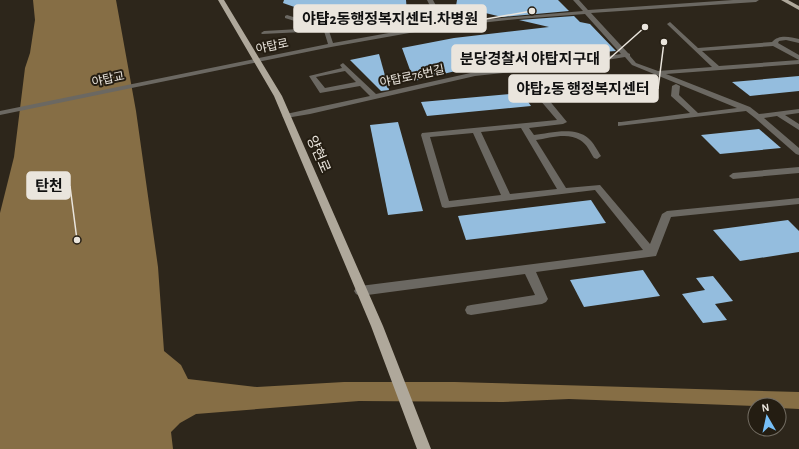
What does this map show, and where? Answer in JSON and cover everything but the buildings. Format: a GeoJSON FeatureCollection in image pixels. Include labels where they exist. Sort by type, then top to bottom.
{"type":"FeatureCollection","features":[{"type":"Feature","properties":{"kind":"main road","name":"양현로"},"geometry":{"type":"LineString","coordinates":[[221,0],[268,77],[286,116],[360,292],[377,326],[424,449]]}},
{"type":"Feature","properties":{"kind":"main road"},"geometry":{"type":"LineString","coordinates":[[784,0],[799,8]]}},
{"type":"Feature","properties":{"kind":"street"},"geometry":{"type":"LineString","coordinates":[[430,0],[443,25]]}},
{"type":"Feature","properties":{"kind":"street"},"geometry":{"type":"LineString","coordinates":[[576,0],[589,12],[628,55],[634,64],[747,110],[758,116],[798,151]]}},
{"type":"Feature","properties":{"kind":"street"},"geometry":{"type":"LineString","coordinates":[[681,0],[689,5]]}},
{"type":"Feature","properties":{"kind":"street","name":"야탑로"},"geometry":{"type":"LineString","coordinates":[[221,67],[443,25],[589,12],[756,0]]}},
{"type":"Feature","properties":{"kind":"street"},"geometry":{"type":"LineString","coordinates":[[287,17],[326,29]]}},
{"type":"Feature","properties":{"kind":"street"},"geometry":{"type":"LineString","coordinates":[[670,24],[696,50],[717,68]]}},
{"type":"Feature","properties":{"kind":"street"},"geometry":{"type":"LineString","coordinates":[[264,33],[326,29]]}},
{"type":"Feature","properties":{"kind":"street"},"geometry":{"type":"LineString","coordinates":[[326,29],[331,45]]}},
{"type":"Feature","properties":{"kind":"street"},"geometry":{"type":"LineString","coordinates":[[774,44],[777,40],[786,38],[799,41]]}},
{"type":"Feature","properties":{"kind":"street"},"geometry":{"type":"LineString","coordinates":[[696,50],[774,44],[799,58]]}},
{"type":"Feature","properties":{"kind":"street","name":"야탑로76번길"},"geometry":{"type":"LineString","coordinates":[[286,116],[476,74],[514,68],[551,66],[628,55]]}},
{"type":"Feature","properties":{"kind":"street"},"geometry":{"type":"LineString","coordinates":[[657,73],[799,62]]}},
{"type":"Feature","properties":{"kind":"street"},"geometry":{"type":"LineString","coordinates":[[303,74],[341,64],[374,96]]}},
{"type":"Feature","properties":{"kind":"street","name":"야탑교"},"geometry":{"type":"LineString","coordinates":[[0,113],[221,67]]}},
{"type":"Feature","properties":{"kind":"street"},"geometry":{"type":"LineString","coordinates":[[347,69],[312,76],[323,91],[362,83]]}},
{"type":"Feature","properties":{"kind":"street"},"geometry":{"type":"LineString","coordinates":[[531,84],[563,122],[425,135],[445,205],[597,188],[652,253]]}},
{"type":"Feature","properties":{"kind":"street"},"geometry":{"type":"LineString","coordinates":[[676,86],[675,96],[696,115]]}},
{"type":"Feature","properties":{"kind":"street"},"geometry":{"type":"LineString","coordinates":[[621,124],[747,110]]}},
{"type":"Feature","properties":{"kind":"street"},"geometry":{"type":"LineString","coordinates":[[758,116],[799,111]]}},
{"type":"Feature","properties":{"kind":"street"},"geometry":{"type":"LineString","coordinates":[[779,114],[799,128]]}},
{"type":"Feature","properties":{"kind":"street"},"geometry":{"type":"LineString","coordinates":[[524,126],[563,191]]}},
{"type":"Feature","properties":{"kind":"street"},"geometry":{"type":"LineString","coordinates":[[476,130],[507,198]]}},
{"type":"Feature","properties":{"kind":"street"},"geometry":{"type":"LineString","coordinates":[[531,138],[566,135],[576,136],[584,139],[597,156]]}},
{"type":"Feature","properties":{"kind":"street"},"geometry":{"type":"LineString","coordinates":[[733,176],[799,170]]}},
{"type":"Feature","properties":{"kind":"street"},"geometry":{"type":"LineString","coordinates":[[652,253],[667,214],[798,202]]}},
{"type":"Feature","properties":{"kind":"street"},"geometry":{"type":"LineString","coordinates":[[360,292],[652,253]]}},
{"type":"Feature","properties":{"kind":"street"},"geometry":{"type":"LineString","coordinates":[[471,310],[542,299],[529,270]]}},
{"type":"Feature","properties":{"kind":"shaded area"},"geometry":{"type":"Polygon","coordinates":[[[33,0],[116,0],[136,111],[158,267],[164,351],[181,365],[188,379],[257,387],[344,382],[455,382],[799,392],[799,409],[787,408],[787,397],[747,397],[747,406],[569,399],[503,402],[359,401],[196,414],[180,423],[171,432],[173,449],[0,449],[0,213],[14,157],[25,68],[30,53],[35,20],[33,0]]]}},
{"type":"Feature","properties":{"kind":"place","name":"야턉2동행정복지센터.차병원"},"geometry":{"type":"Point","coordinates":[532,11]}},
{"type":"Feature","properties":{"kind":"place","name":"분당경찰서 야탑지구대"},"geometry":{"type":"Point","coordinates":[645,27]}},
{"type":"Feature","properties":{"kind":"place","name":"야탑2동 행정복지센터"},"geometry":{"type":"Point","coordinates":[664,42]}},
{"type":"Feature","properties":{"kind":"place","name":"탄천"},"geometry":{"type":"Point","coordinates":[77,240]}}]}
